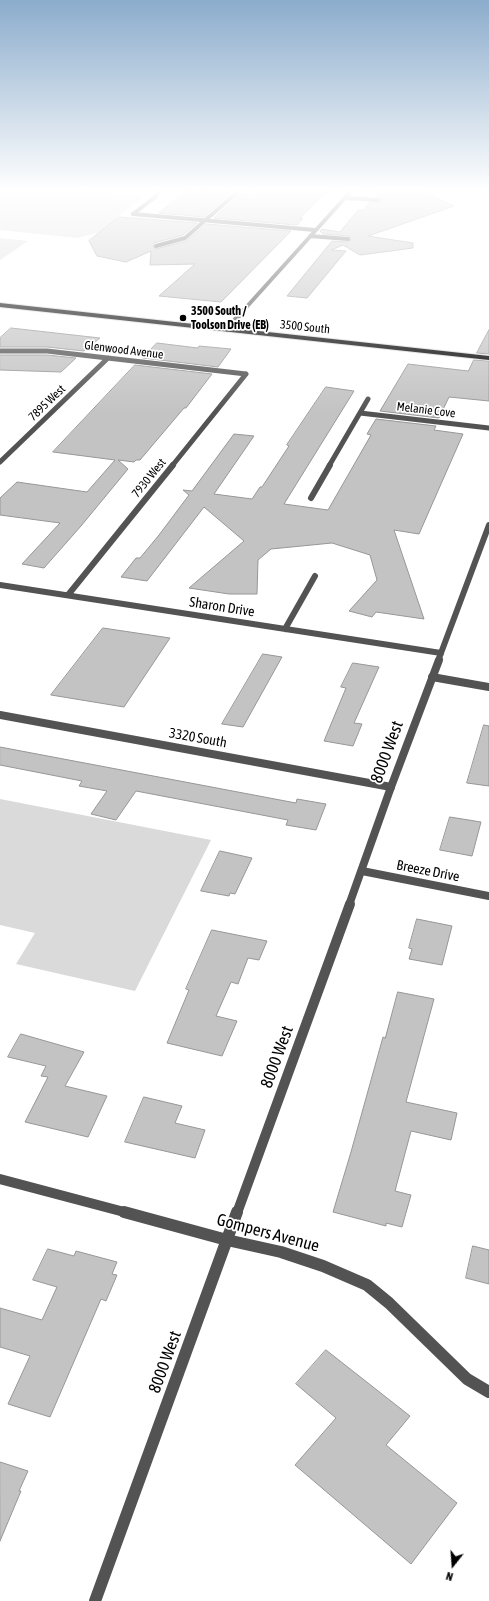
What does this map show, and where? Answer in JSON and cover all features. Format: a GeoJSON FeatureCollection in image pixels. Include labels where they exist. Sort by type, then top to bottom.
{"type":"FeatureCollection","features":[{"type":"Feature","properties":{"kind":"main road","name":"3500 South"},"geometry":{"type":"LineString","coordinates":[[0,305],[489,358]]}},
{"type":"Feature","properties":{"kind":"street"},"geometry":{"type":"LineString","coordinates":[[227,330],[286,264]]}},
{"type":"Feature","properties":{"kind":"street","name":"Glenwood Avenue"},"geometry":{"type":"LineString","coordinates":[[0,352],[47,351],[246,374]]}},
{"type":"Feature","properties":{"kind":"street","name":"7895 West"},"geometry":{"type":"LineString","coordinates":[[0,462],[108,358]]}},
{"type":"Feature","properties":{"kind":"street","name":"7930 West"},"geometry":{"type":"LineString","coordinates":[[68,595],[246,374]]}},
{"type":"Feature","properties":{"kind":"street"},"geometry":{"type":"LineString","coordinates":[[311,498],[368,399]]}},
{"type":"Feature","properties":{"kind":"street","name":"Melanie Cove"},"geometry":{"type":"LineString","coordinates":[[360,413],[489,428]]}},
{"type":"Feature","properties":{"kind":"street","name":"8000 West"},"geometry":{"type":"LineString","coordinates":[[96,1601],[362,871],[391,787],[441,653],[487,537],[489,525]]}},
{"type":"Feature","properties":{"kind":"street"},"geometry":{"type":"LineString","coordinates":[[285,629],[315,576]]}},
{"type":"Feature","properties":{"kind":"street","name":"Sharon Drive"},"geometry":{"type":"LineString","coordinates":[[0,585],[441,653]]}},
{"type":"Feature","properties":{"kind":"street"},"geometry":{"type":"LineString","coordinates":[[432,677],[489,687]]}},
{"type":"Feature","properties":{"kind":"street","name":"3320 South"},"geometry":{"type":"LineString","coordinates":[[0,715],[391,787]]}},
{"type":"Feature","properties":{"kind":"street","name":"Breeze Drive"},"geometry":{"type":"LineString","coordinates":[[362,871],[489,896]]}},
{"type":"Feature","properties":{"kind":"street","name":"Gompers Avenue"},"geometry":{"type":"LineString","coordinates":[[0,1179],[227,1240],[281,1252],[323,1266],[367,1285],[389,1303],[467,1379],[489,1392]]}},
{"type":"Feature","properties":{"kind":"shaded area"},"geometry":{"type":"Polygon","coordinates":[[[0,799],[211,840],[135,991],[16,964],[35,933],[0,925],[0,799]]]}},
{"type":"Feature","properties":{"kind":"building"},"geometry":{"type":"Polygon","coordinates":[[[150,264],[259,264],[221,302],[159,296],[195,264],[150,265],[150,264]]]}},
{"type":"Feature","properties":{"kind":"building"},"geometry":{"type":"Polygon","coordinates":[[[313,264],[335,264],[307,298],[287,296],[313,264]]]}},
{"type":"Feature","properties":{"kind":"building"},"geometry":{"type":"Polygon","coordinates":[[[11,328],[100,338],[84,351],[47,347],[0,347],[0,338],[11,328]]]}},
{"type":"Feature","properties":{"kind":"building"},"geometry":{"type":"Polygon","coordinates":[[[489,330],[489,354],[477,353],[489,330]]]}},
{"type":"Feature","properties":{"kind":"building"},"geometry":{"type":"Polygon","coordinates":[[[157,343],[198,348],[199,346],[231,349],[218,367],[143,358],[157,343]]]}},
{"type":"Feature","properties":{"kind":"building"},"geometry":{"type":"Polygon","coordinates":[[[0,355],[47,355],[76,358],[61,372],[0,370],[0,355]]]}},
{"type":"Feature","properties":{"kind":"building"},"geometry":{"type":"Polygon","coordinates":[[[474,360],[489,361],[489,401],[449,397],[439,418],[380,411],[408,364],[468,371],[474,360]]]}},
{"type":"Feature","properties":{"kind":"building"},"geometry":{"type":"Polygon","coordinates":[[[135,365],[212,374],[186,408],[184,408],[140,460],[136,460],[134,462],[118,460],[128,469],[44,568],[22,564],[60,523],[0,515],[0,498],[17,482],[87,492],[115,460],[53,452],[135,365]]]}},
{"type":"Feature","properties":{"kind":"building"},"geometry":{"type":"Polygon","coordinates":[[[326,387],[354,391],[284,504],[328,510],[371,435],[367,434],[376,419],[436,426],[434,430],[463,434],[419,534],[394,530],[424,619],[376,612],[372,617],[349,611],[377,580],[370,555],[332,543],[271,549],[258,560],[257,594],[229,594],[189,588],[244,541],[204,507],[147,581],[121,577],[136,558],[140,558],[189,495],[183,490],[192,491],[234,434],[254,436],[214,494],[252,499],[260,487],[262,487],[289,446],[287,445],[326,387]]]}},
{"type":"Feature","properties":{"kind":"building"},"geometry":{"type":"Polygon","coordinates":[[[103,628],[170,638],[124,707],[51,695],[103,628]]]}},
{"type":"Feature","properties":{"kind":"building"},"geometry":{"type":"Polygon","coordinates":[[[263,654],[282,657],[243,727],[222,724],[263,654]]]}},
{"type":"Feature","properties":{"kind":"building"},"geometry":{"type":"Polygon","coordinates":[[[353,663],[379,667],[354,723],[362,724],[353,746],[324,741],[346,688],[341,687],[353,663]]]}},
{"type":"Feature","properties":{"kind":"building"},"geometry":{"type":"Polygon","coordinates":[[[484,725],[489,726],[489,786],[467,783],[484,725]]]}},
{"type":"Feature","properties":{"kind":"building"},"geometry":{"type":"Polygon","coordinates":[[[0,747],[296,803],[297,799],[326,804],[316,830],[286,825],[288,820],[136,791],[116,820],[91,814],[107,791],[79,786],[82,781],[0,765],[0,747]]]}},
{"type":"Feature","properties":{"kind":"building"},"geometry":{"type":"Polygon","coordinates":[[[450,817],[481,822],[472,856],[440,850],[450,817]]]}},
{"type":"Feature","properties":{"kind":"building"},"geometry":{"type":"Polygon","coordinates":[[[220,851],[252,858],[235,894],[230,893],[229,896],[201,891],[220,851]]]}},
{"type":"Feature","properties":{"kind":"building"},"geometry":{"type":"Polygon","coordinates":[[[417,919],[452,926],[442,965],[409,959],[412,949],[409,948],[417,919]]]}},
{"type":"Feature","properties":{"kind":"building"},"geometry":{"type":"Polygon","coordinates":[[[212,930],[267,941],[259,960],[248,958],[238,984],[231,982],[216,1016],[237,1021],[222,1056],[167,1043],[189,990],[186,989],[212,930]]]}},
{"type":"Feature","properties":{"kind":"building"},"geometry":{"type":"Polygon","coordinates":[[[398,992],[434,999],[406,1102],[457,1113],[451,1140],[411,1131],[395,1191],[411,1195],[402,1227],[386,1223],[386,1226],[333,1212],[383,1037],[385,1038],[398,992]]]}},
{"type":"Feature","properties":{"kind":"building"},"geometry":{"type":"Polygon","coordinates":[[[21,1034],[84,1052],[65,1086],[107,1096],[88,1137],[25,1122],[48,1077],[41,1076],[46,1066],[8,1057],[21,1034]]]}},
{"type":"Feature","properties":{"kind":"building"},"geometry":{"type":"Polygon","coordinates":[[[144,1097],[182,1106],[175,1123],[205,1130],[195,1158],[125,1142],[144,1097]]]}},
{"type":"Feature","properties":{"kind":"building"},"geometry":{"type":"Polygon","coordinates":[[[473,1246],[489,1250],[489,1284],[466,1278],[473,1246]]]}},
{"type":"Feature","properties":{"kind":"building"},"geometry":{"type":"Polygon","coordinates":[[[48,1249],[74,1256],[76,1251],[117,1262],[112,1274],[117,1275],[106,1301],[101,1299],[50,1417],[8,1404],[30,1356],[0,1347],[0,1308],[42,1320],[57,1287],[33,1280],[48,1249]]]}},
{"type":"Feature","properties":{"kind":"building"},"geometry":{"type":"Polygon","coordinates":[[[326,1350],[410,1416],[386,1445],[457,1503],[411,1564],[295,1465],[336,1418],[296,1384],[326,1350]]]}},
{"type":"Feature","properties":{"kind":"building"},"geometry":{"type":"Polygon","coordinates":[[[0,1462],[28,1471],[0,1541],[0,1462]]]}},
{"type":"Feature","properties":{"kind":"place","name":"3500 South / Toolson Drive (EB)"},"geometry":{"type":"Point","coordinates":[183,318]}}]}
